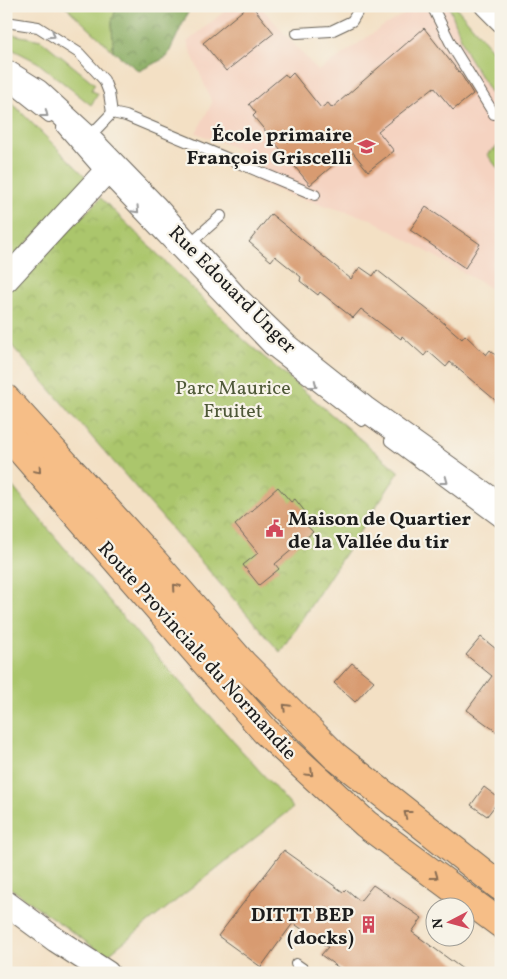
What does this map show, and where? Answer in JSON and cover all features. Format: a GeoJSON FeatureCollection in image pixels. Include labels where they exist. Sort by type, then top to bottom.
{"type":"FeatureCollection","features":[{"type":"Feature","properties":{"kind":"highway","name":"Route Provinciale du Normandie"},"geometry":{"type":"LineString","coordinates":[[6,399],[155,563],[243,664],[335,756],[501,887]]}},
{"type":"Feature","properties":{"kind":"highway","name":"Route Provinciale du Normandie"},"geometry":{"type":"LineString","coordinates":[[6,433],[265,731],[366,824],[501,924]]}},
{"type":"Feature","properties":{"kind":"street"},"geometry":{"type":"LineString","coordinates":[[485,6],[501,22]]}},
{"type":"Feature","properties":{"kind":"street","name":"Rue Edouard Unger"},"geometry":{"type":"LineString","coordinates":[[6,72],[38,92],[88,138],[107,170],[154,206],[187,246],[236,298],[286,346],[364,408],[501,506]]}},
{"type":"Feature","properties":{"kind":"street"},"geometry":{"type":"LineString","coordinates":[[6,280],[107,170]]}},
{"type":"Feature","properties":{"kind":"street"},"geometry":{"type":"LineString","coordinates":[[6,904],[56,940],[107,973]]}},
{"type":"Feature","properties":{"kind":"lane"},"geometry":{"type":"LineString","coordinates":[[297,33],[331,30],[352,21],[360,6]]}},
{"type":"Feature","properties":{"kind":"lane"},"geometry":{"type":"LineString","coordinates":[[432,6],[452,46],[494,114]]}},
{"type":"Feature","properties":{"kind":"lane"},"geometry":{"type":"LineString","coordinates":[[6,22],[38,27],[79,53],[104,80],[109,94],[112,114]]}},
{"type":"Feature","properties":{"kind":"lane"},"geometry":{"type":"LineString","coordinates":[[6,84],[59,125],[107,170],[269,350],[368,425]]}},
{"type":"Feature","properties":{"kind":"lane"},"geometry":{"type":"LineString","coordinates":[[88,138],[112,114]]}},
{"type":"Feature","properties":{"kind":"lane"},"geometry":{"type":"LineString","coordinates":[[112,114],[126,116],[315,195]]}},
{"type":"Feature","properties":{"kind":"lane"},"geometry":{"type":"LineString","coordinates":[[187,246],[220,216]]}},
{"type":"Feature","properties":{"kind":"lane"},"geometry":{"type":"LineString","coordinates":[[383,436],[501,523]]}},
{"type":"Feature","properties":{"kind":"lane"},"geometry":{"type":"LineString","coordinates":[[296,964],[309,973]]}},
{"type":"Feature","properties":{"kind":"shaded area","name":"École primaire François Griscelli"},"geometry":{"type":"Polygon","coordinates":[[[231,6],[260,6],[318,71],[385,25],[419,6],[449,6],[467,54],[501,110],[501,297],[495,291],[371,219],[289,195],[254,180],[268,160],[196,133],[212,103],[187,42],[231,6]]]}},
{"type":"Feature","properties":{"kind":"green space"},"geometry":{"type":"Polygon","coordinates":[[[65,6],[117,6],[112,21],[113,51],[65,6]]]}},
{"type":"Feature","properties":{"kind":"green space"},"geometry":{"type":"Polygon","coordinates":[[[117,6],[191,6],[167,57],[139,71],[113,51],[112,21],[117,6]]]}},
{"type":"Feature","properties":{"kind":"green space"},"geometry":{"type":"Polygon","coordinates":[[[449,6],[455,6],[501,60],[501,110],[467,54],[449,6]]]}},
{"type":"Feature","properties":{"kind":"green space"},"geometry":{"type":"Polygon","coordinates":[[[6,33],[41,40],[95,84],[91,90],[98,94],[91,105],[37,62],[6,46],[6,33]]]}},
{"type":"Feature","properties":{"kind":"green space"},"geometry":{"type":"Polygon","coordinates":[[[6,97],[88,179],[6,265],[6,97]]]}},
{"type":"Feature","properties":{"kind":"green space"},"geometry":{"type":"Polygon","coordinates":[[[501,144],[501,173],[487,154],[501,144]]]}},
{"type":"Feature","properties":{"kind":"green space","name":"Parc Maurice Fruitet"},"geometry":{"type":"Polygon","coordinates":[[[101,198],[244,340],[399,472],[280,652],[6,339],[6,291],[101,198]]]}},
{"type":"Feature","properties":{"kind":"green space"},"geometry":{"type":"Polygon","coordinates":[[[6,479],[146,644],[293,808],[106,956],[6,885],[6,479]]]}},
{"type":"Feature","properties":{"kind":"building","name":"École primaire François Griscelli"},"geometry":{"type":"Polygon","coordinates":[[[248,6],[252,6],[274,33],[226,71],[203,43],[248,6]]]}},
{"type":"Feature","properties":{"kind":"building"},"geometry":{"type":"Polygon","coordinates":[[[424,28],[462,76],[473,94],[453,110],[434,87],[378,131],[394,151],[368,171],[351,150],[310,185],[253,116],[256,113],[249,104],[285,74],[288,78],[293,73],[321,108],[328,103],[332,108],[424,28]]]}},
{"type":"Feature","properties":{"kind":"building"},"geometry":{"type":"Polygon","coordinates":[[[426,207],[480,244],[465,268],[410,230],[426,207]]]}},
{"type":"Feature","properties":{"kind":"building"},"geometry":{"type":"Polygon","coordinates":[[[271,214],[351,279],[360,267],[373,276],[377,270],[462,339],[465,335],[486,355],[490,350],[501,360],[501,405],[450,362],[446,367],[428,351],[424,356],[402,336],[401,339],[361,309],[353,318],[320,292],[318,295],[300,281],[301,277],[275,256],[271,261],[249,242],[271,214]]]}},
{"type":"Feature","properties":{"kind":"building","name":"Maison de Quartier de la Vallée du tir"},"geometry":{"type":"Polygon","coordinates":[[[278,487],[291,502],[295,499],[306,513],[300,518],[313,532],[275,564],[279,569],[259,585],[243,565],[258,553],[235,525],[278,487]]]}},
{"type":"Feature","properties":{"kind":"building"},"geometry":{"type":"Polygon","coordinates":[[[481,637],[501,653],[501,735],[467,710],[492,676],[466,655],[481,637]]]}},
{"type":"Feature","properties":{"kind":"building"},"geometry":{"type":"Polygon","coordinates":[[[352,663],[374,681],[355,702],[334,683],[352,663]]]}},
{"type":"Feature","properties":{"kind":"building"},"geometry":{"type":"Polygon","coordinates":[[[484,787],[500,799],[487,816],[471,805],[484,787]]]}},
{"type":"Feature","properties":{"kind":"building"},"geometry":{"type":"Polygon","coordinates":[[[284,850],[343,892],[346,889],[360,901],[373,885],[422,918],[412,932],[424,941],[424,946],[431,946],[468,973],[346,973],[321,955],[328,947],[293,923],[261,967],[218,936],[284,850]]]}},
{"type":"Feature","properties":{"kind":"place","name":"École primaire François Griscelli"},"geometry":{"type":"Point","coordinates":[366,146]}},
{"type":"Feature","properties":{"kind":"place","name":"Maison de Quartier de la Vallée du tir"},"geometry":{"type":"Point","coordinates":[274,529]}},
{"type":"Feature","properties":{"kind":"place","name":"DITTT BEP (docks)"},"geometry":{"type":"Point","coordinates":[368,925]}}]}
